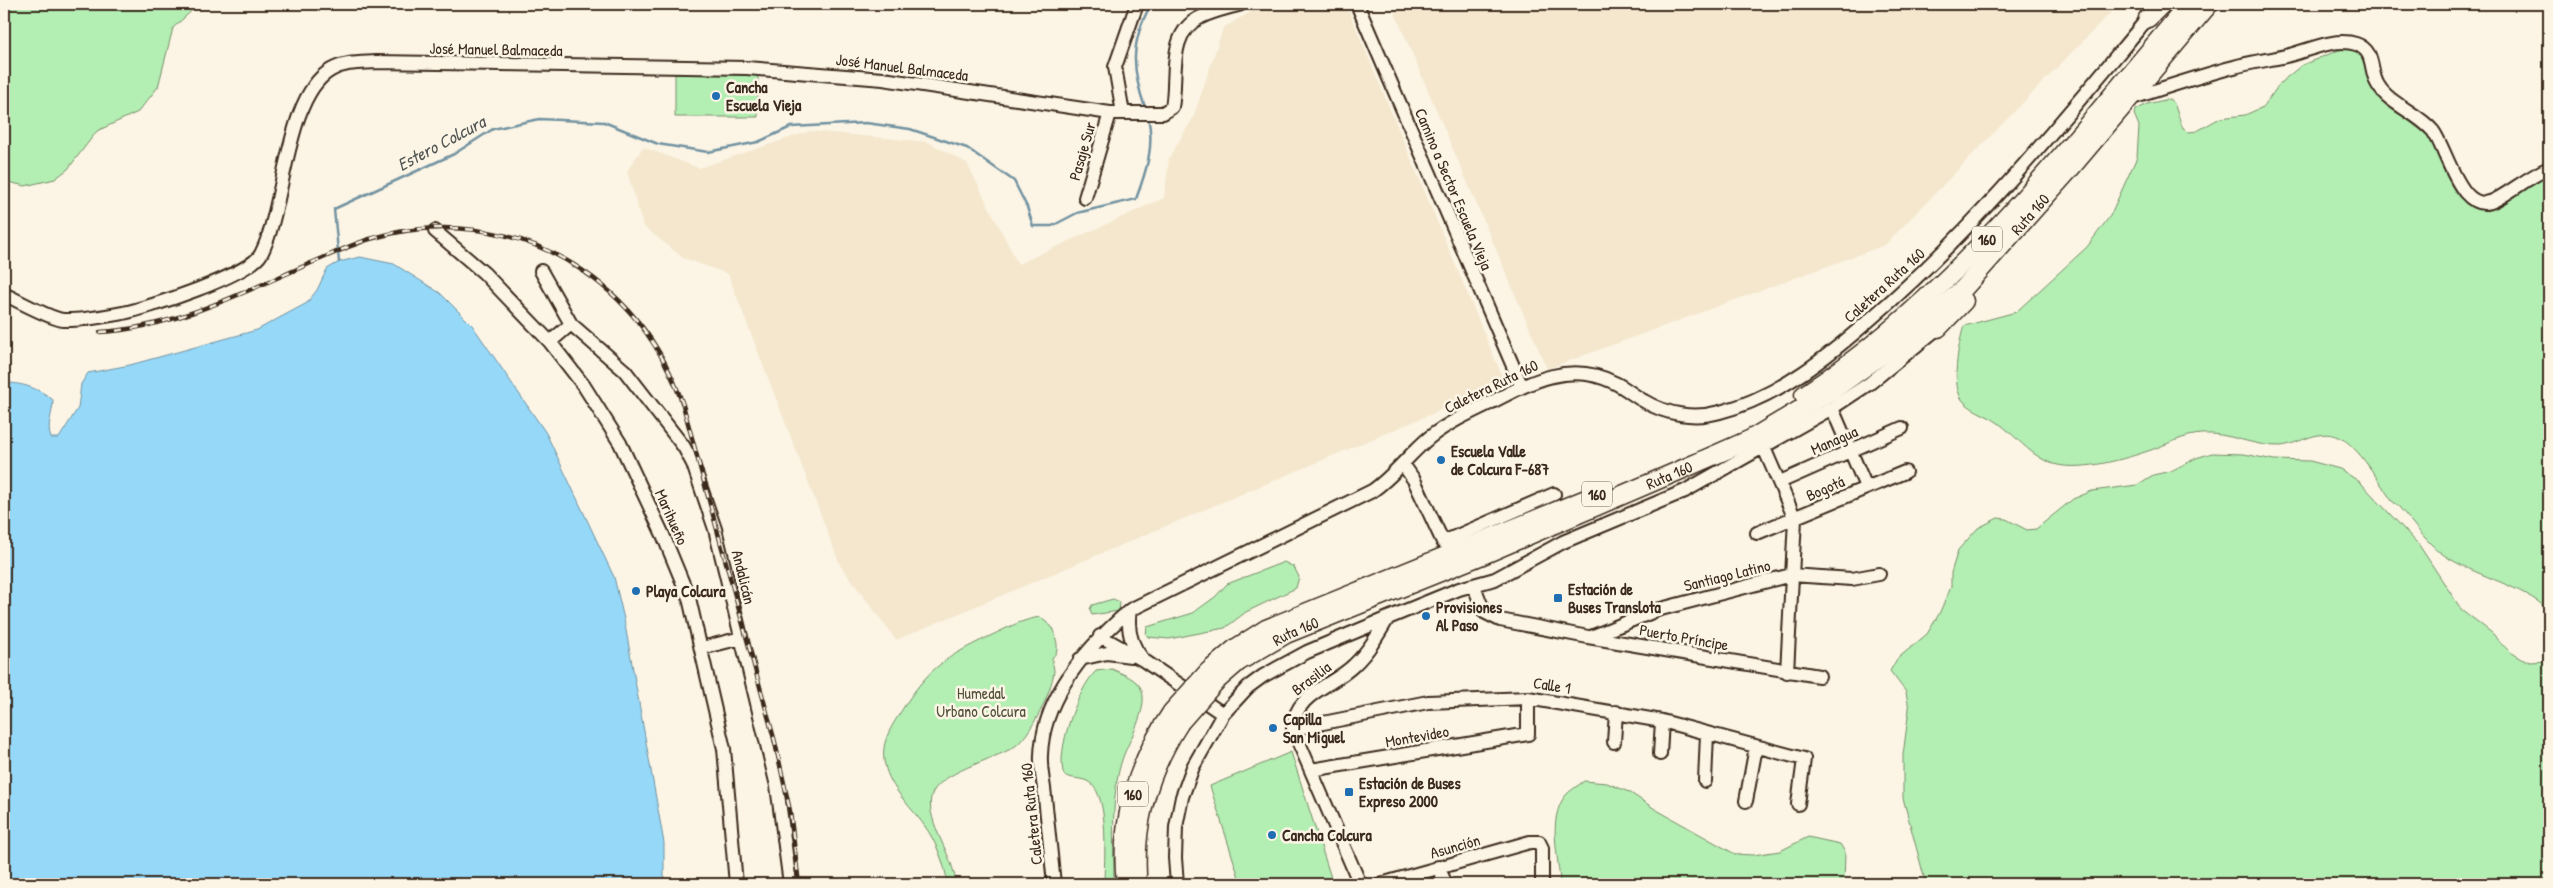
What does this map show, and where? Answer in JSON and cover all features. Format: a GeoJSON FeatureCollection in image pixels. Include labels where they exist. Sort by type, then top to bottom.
{"type":"FeatureCollection","features":[{"type":"Feature","properties":{"kind":"highway"},"geometry":{"type":"LineString","coordinates":[[2148,18],[2162,4]]}},
{"type":"Feature","properties":{"kind":"highway","name":"Ruta 160"},"geometry":{"type":"LineString","coordinates":[[1126,884],[1125,844],[1133,792],[1145,758],[1176,717],[1216,675],[1236,648],[1266,630],[1696,453],[1775,413],[1834,375],[1890,332],[1968,259],[2190,4]]}},
{"type":"Feature","properties":{"kind":"highway","name":"Ruta 160"},"geometry":{"type":"LineString","coordinates":[[1216,675],[1267,644],[1293,631],[1547,528],[1765,431],[1833,390],[1885,354],[1964,288],[2002,248],[2209,4]]}},
{"type":"Feature","properties":{"kind":"highway"},"geometry":{"type":"LineString","coordinates":[[1938,328],[1968,297],[2002,248]]}},
{"type":"Feature","properties":{"kind":"highway","name":"Ruta 160"},"geometry":{"type":"LineString","coordinates":[[1138,884],[1138,836],[1144,802],[1176,717]]}},
{"type":"Feature","properties":{"kind":"street"},"geometry":{"type":"LineString","coordinates":[[1129,113],[1115,67],[1137,4]]}},
{"type":"Feature","properties":{"kind":"street","name":"José Manuel Balmaceda"},"geometry":{"type":"LineString","coordinates":[[4,294],[61,320],[124,312],[226,279],[260,256],[273,219],[286,164],[303,106],[322,76],[340,66],[352,63],[747,68],[883,79],[1110,113],[1163,113],[1172,108],[1175,92],[1176,54],[1182,34],[1201,17],[1241,4]]}},
{"type":"Feature","properties":{"kind":"street","name":"Camino a Sector Escuela Vieja"},"geometry":{"type":"LineString","coordinates":[[1357,4],[1522,387]]}},
{"type":"Feature","properties":{"kind":"street","name":"Caletera Ruta 160"},"geometry":{"type":"LineString","coordinates":[[1054,884],[1041,755],[1054,704],[1080,659],[1100,636],[1130,610],[1366,494],[1383,483],[1421,446],[1446,426],[1522,387],[1553,374],[1586,374],[1617,383],[1644,402],[1664,410],[1698,416],[1722,412],[1735,407],[1798,376],[1850,338],[1955,241],[2019,172],[2148,18]]}},
{"type":"Feature","properties":{"kind":"street"},"geometry":{"type":"LineString","coordinates":[[2129,99],[2240,65],[2321,46],[2353,44],[2364,49],[2369,55],[2376,81],[2381,90],[2421,118],[2434,132],[2458,182],[2466,194],[2473,200],[2482,202],[2492,201],[2528,178],[2549,168]]}},
{"type":"Feature","properties":{"kind":"street","name":"Pasaje Sur"},"geometry":{"type":"LineString","coordinates":[[1085,198],[1110,113]]}},
{"type":"Feature","properties":{"kind":"street","name":"Marihueño"},"geometry":{"type":"LineString","coordinates":[[435,231],[484,273],[550,342],[602,411],[620,443],[663,535],[685,588],[702,648],[724,749],[736,884]]}},
{"type":"Feature","properties":{"kind":"street","name":"Andalicán"},"geometry":{"type":"LineString","coordinates":[[541,271],[571,324],[625,371],[684,447],[693,464],[715,529],[776,786],[790,884]]}},
{"type":"Feature","properties":{"kind":"street"},"geometry":{"type":"LineString","coordinates":[[550,342],[571,324]]}},
{"type":"Feature","properties":{"kind":"street"},"geometry":{"type":"LineString","coordinates":[[1177,884],[1175,843],[1182,797],[1196,760],[1223,714],[1248,687],[1277,667],[1459,589],[1474,586],[1517,569],[1563,542],[1685,491],[1832,408],[1870,383],[1938,328]]}},
{"type":"Feature","properties":{"kind":"street"},"geometry":{"type":"LineString","coordinates":[[1832,408],[1866,487]]}},
{"type":"Feature","properties":{"kind":"street","name":"Managua"},"geometry":{"type":"LineString","coordinates":[[1780,482],[1902,428]]}},
{"type":"Feature","properties":{"kind":"street"},"geometry":{"type":"LineString","coordinates":[[1764,448],[1794,518],[1787,672]]}},
{"type":"Feature","properties":{"kind":"street"},"geometry":{"type":"LineString","coordinates":[[1404,464],[1414,480],[1443,542],[1554,494]]}},
{"type":"Feature","properties":{"kind":"street","name":"Bogotá"},"geometry":{"type":"LineString","coordinates":[[1757,533],[1906,472]]}},
{"type":"Feature","properties":{"kind":"street","name":"Santiago Latino"},"geometry":{"type":"LineString","coordinates":[[1588,637],[1657,610],[1791,576],[1852,579],[1879,574]]}},
{"type":"Feature","properties":{"kind":"street","name":"Puerto Príncipe"},"geometry":{"type":"LineString","coordinates":[[1474,586],[1479,603],[1484,612],[1489,616],[1588,637],[1819,676]]}},
{"type":"Feature","properties":{"kind":"street"},"geometry":{"type":"LineString","coordinates":[[1130,610],[1131,639],[1143,660]]}},
{"type":"Feature","properties":{"kind":"street","name":"Brasilia"},"geometry":{"type":"LineString","coordinates":[[1293,729],[1294,716],[1303,702],[1355,665],[1372,644],[1388,618]]}},
{"type":"Feature","properties":{"kind":"street"},"geometry":{"type":"LineString","coordinates":[[1100,636],[1143,660],[1223,714]]}},
{"type":"Feature","properties":{"kind":"street"},"geometry":{"type":"LineString","coordinates":[[702,648],[741,638]]}},
{"type":"Feature","properties":{"kind":"street"},"geometry":{"type":"LineString","coordinates":[[1080,659],[1107,654],[1125,655],[1143,660]]}},
{"type":"Feature","properties":{"kind":"street","name":"Calle 1"},"geometry":{"type":"LineString","coordinates":[[1293,729],[1428,702],[1528,698],[1662,721],[1804,759],[1798,804]]}},
{"type":"Feature","properties":{"kind":"street","name":"Montevideo"},"geometry":{"type":"LineString","coordinates":[[1311,770],[1528,734],[1528,698]]}},
{"type":"Feature","properties":{"kind":"street"},"geometry":{"type":"LineString","coordinates":[[1614,742],[1616,712]]}},
{"type":"Feature","properties":{"kind":"street"},"geometry":{"type":"LineString","coordinates":[[1660,754],[1662,721]]}},
{"type":"Feature","properties":{"kind":"street"},"geometry":{"type":"LineString","coordinates":[[1293,729],[1360,884]]}},
{"type":"Feature","properties":{"kind":"street"},"geometry":{"type":"LineString","coordinates":[[1704,781],[1707,734]]}},
{"type":"Feature","properties":{"kind":"street"},"geometry":{"type":"LineString","coordinates":[[1746,801],[1756,747]]}},
{"type":"Feature","properties":{"kind":"street","name":"Asunción"},"geometry":{"type":"LineString","coordinates":[[1381,884],[1530,842],[1539,842],[1542,848],[1542,884]]}},
{"type":"Feature","properties":{"kind":"street"},"geometry":{"type":"LineString","coordinates":[[1438,867],[1446,884]]}},
{"type":"Feature","properties":{"kind":"shaded area"},"geometry":{"type":"Polygon","coordinates":[[[1264,4],[1346,4],[1505,383],[896,640],[840,565],[728,274],[683,258],[643,226],[627,171],[643,147],[699,168],[810,131],[928,142],[967,163],[1018,264],[1164,198],[1169,158],[1193,118],[1223,28],[1264,4]]]}},
{"type":"Feature","properties":{"kind":"shaded area"},"geometry":{"type":"Polygon","coordinates":[[[1391,4],[2119,4],[1885,245],[1547,369],[1391,4]]]}},
{"type":"Feature","properties":{"kind":"green space"},"geometry":{"type":"Polygon","coordinates":[[[4,4],[199,4],[173,28],[158,87],[138,112],[97,131],[68,169],[55,179],[25,186],[4,181],[4,4]]]}},
{"type":"Feature","properties":{"kind":"green space"},"geometry":{"type":"Polygon","coordinates":[[[2352,48],[2358,50],[2370,65],[2378,97],[2445,149],[2474,204],[2549,168],[2549,610],[2526,594],[2462,566],[2442,554],[2392,501],[2354,448],[2339,437],[2324,434],[2316,435],[2288,445],[2271,446],[2222,435],[2202,434],[2182,438],[2114,461],[2086,466],[2059,465],[2048,462],[2034,454],[1997,422],[1964,402],[1957,387],[1957,366],[1964,326],[2016,312],[2087,247],[2110,216],[2137,157],[2139,126],[2134,114],[2136,110],[2147,104],[2169,99],[2174,103],[2183,129],[2189,132],[2197,131],[2220,118],[2245,115],[2263,107],[2281,82],[2302,65],[2339,50],[2352,48]]]}},
{"type":"Feature","properties":{"kind":"green space","name":"Cancha Escuela Vieja"},"geometry":{"type":"Polygon","coordinates":[[[675,74],[758,75],[758,117],[675,117],[675,74]]]}},
{"type":"Feature","properties":{"kind":"green space"},"geometry":{"type":"Polygon","coordinates":[[[2212,453],[2244,454],[2274,460],[2310,461],[2340,469],[2360,482],[2419,545],[2461,609],[2492,633],[2509,651],[2522,659],[2530,662],[2549,661],[2549,884],[1926,884],[1903,798],[1903,755],[1909,709],[1906,692],[1890,671],[1897,659],[1927,634],[1939,614],[1951,587],[1951,573],[1958,550],[1978,528],[1998,518],[2006,519],[2027,530],[2036,529],[2073,499],[2092,491],[2137,485],[2153,475],[2171,471],[2196,458],[2212,453]]]}},
{"type":"Feature","properties":{"kind":"green space"},"geometry":{"type":"Polygon","coordinates":[[[1284,562],[1294,567],[1299,577],[1296,588],[1246,612],[1225,628],[1169,639],[1148,637],[1146,634],[1147,627],[1193,613],[1215,597],[1227,584],[1284,562]]]}},
{"type":"Feature","properties":{"kind":"green space"},"geometry":{"type":"Polygon","coordinates":[[[1113,599],[1120,602],[1119,611],[1092,615],[1090,609],[1092,605],[1113,599]]]}},
{"type":"Feature","properties":{"kind":"green space","name":"Humedal Urbano Colcura"},"geometry":{"type":"Polygon","coordinates":[[[1040,617],[1052,627],[1057,649],[1052,659],[1054,671],[1049,690],[1034,723],[1021,741],[1014,747],[944,780],[935,788],[931,797],[931,807],[936,829],[951,862],[956,884],[948,884],[942,861],[933,839],[891,781],[884,758],[886,738],[892,725],[919,685],[938,666],[960,651],[1002,630],[1020,622],[1040,617]]]}},
{"type":"Feature","properties":{"kind":"green space","name":"Humedal Urbano Colcura"},"geometry":{"type":"Polygon","coordinates":[[[1112,669],[1130,677],[1137,683],[1142,691],[1143,698],[1140,716],[1123,757],[1116,787],[1114,803],[1114,884],[1104,884],[1105,846],[1101,801],[1090,783],[1064,775],[1062,765],[1065,736],[1082,691],[1096,671],[1112,669]]]}},
{"type":"Feature","properties":{"kind":"green space","name":"Cancha Colcura"},"geometry":{"type":"Polygon","coordinates":[[[1291,752],[1333,884],[1241,884],[1210,786],[1291,752]]]}},
{"type":"Feature","properties":{"kind":"green space"},"geometry":{"type":"Polygon","coordinates":[[[1584,781],[1607,783],[1629,792],[1655,809],[1735,854],[1753,855],[1780,851],[1808,837],[1840,844],[1845,852],[1844,884],[1560,884],[1555,839],[1556,816],[1565,796],[1584,781]]]}},
{"type":"Feature","properties":{"kind":"water"},"geometry":{"type":"Polygon","coordinates":[[[360,257],[394,264],[440,293],[472,325],[546,433],[614,577],[624,619],[664,843],[664,884],[4,884],[4,383],[30,387],[53,400],[49,424],[50,433],[51,438],[59,438],[78,408],[81,384],[88,373],[130,365],[257,330],[307,303],[317,290],[327,269],[339,262],[360,257]]]}},
{"type":"Feature","properties":{"kind":"waterway","name":"Estero Colcura"},"geometry":{"type":"LineString","coordinates":[[1146,110],[1135,69],[1135,56],[1139,31],[1151,4]]}},
{"type":"Feature","properties":{"kind":"waterway","name":"Estero Colcura"},"geometry":{"type":"LineString","coordinates":[[339,262],[334,209],[454,154],[493,129],[539,119],[604,122],[658,144],[708,152],[758,142],[791,127],[866,123],[910,129],[967,148],[1014,181],[1027,207],[1033,226],[1052,226],[1077,213],[1136,199],[1146,169],[1150,149],[1148,117]]}},
{"type":"Feature","properties":{"kind":"railway"},"geometry":{"type":"LineString","coordinates":[[100,332],[155,324],[182,316],[234,297],[363,241],[422,229],[449,228],[475,230],[526,242],[551,252],[593,278],[627,309],[654,344],[675,384],[683,405],[775,742],[790,811],[799,884]]}},
{"type":"Feature","properties":{"kind":"place","name":"Cancha Escuela Vieja"},"geometry":{"type":"Point","coordinates":[716,96]}},
{"type":"Feature","properties":{"kind":"place","name":"Escuela Valle de Colcura F-687"},"geometry":{"type":"Point","coordinates":[1441,460]}},
{"type":"Feature","properties":{"kind":"place","name":"Playa Colcura"},"geometry":{"type":"Point","coordinates":[636,591]}},
{"type":"Feature","properties":{"kind":"place","name":"Estación de Buses Translota"},"geometry":{"type":"Point","coordinates":[1558,598]}},
{"type":"Feature","properties":{"kind":"place","name":"Provisiones Al Paso"},"geometry":{"type":"Point","coordinates":[1426,616]}},
{"type":"Feature","properties":{"kind":"place","name":"Capilla San Miguel"},"geometry":{"type":"Point","coordinates":[1273,728]}},
{"type":"Feature","properties":{"kind":"place","name":"Estación de Buses Expreso 2000"},"geometry":{"type":"Point","coordinates":[1349,792]}},
{"type":"Feature","properties":{"kind":"place","name":"Cancha Colcura"},"geometry":{"type":"Point","coordinates":[1272,835]}}]}
